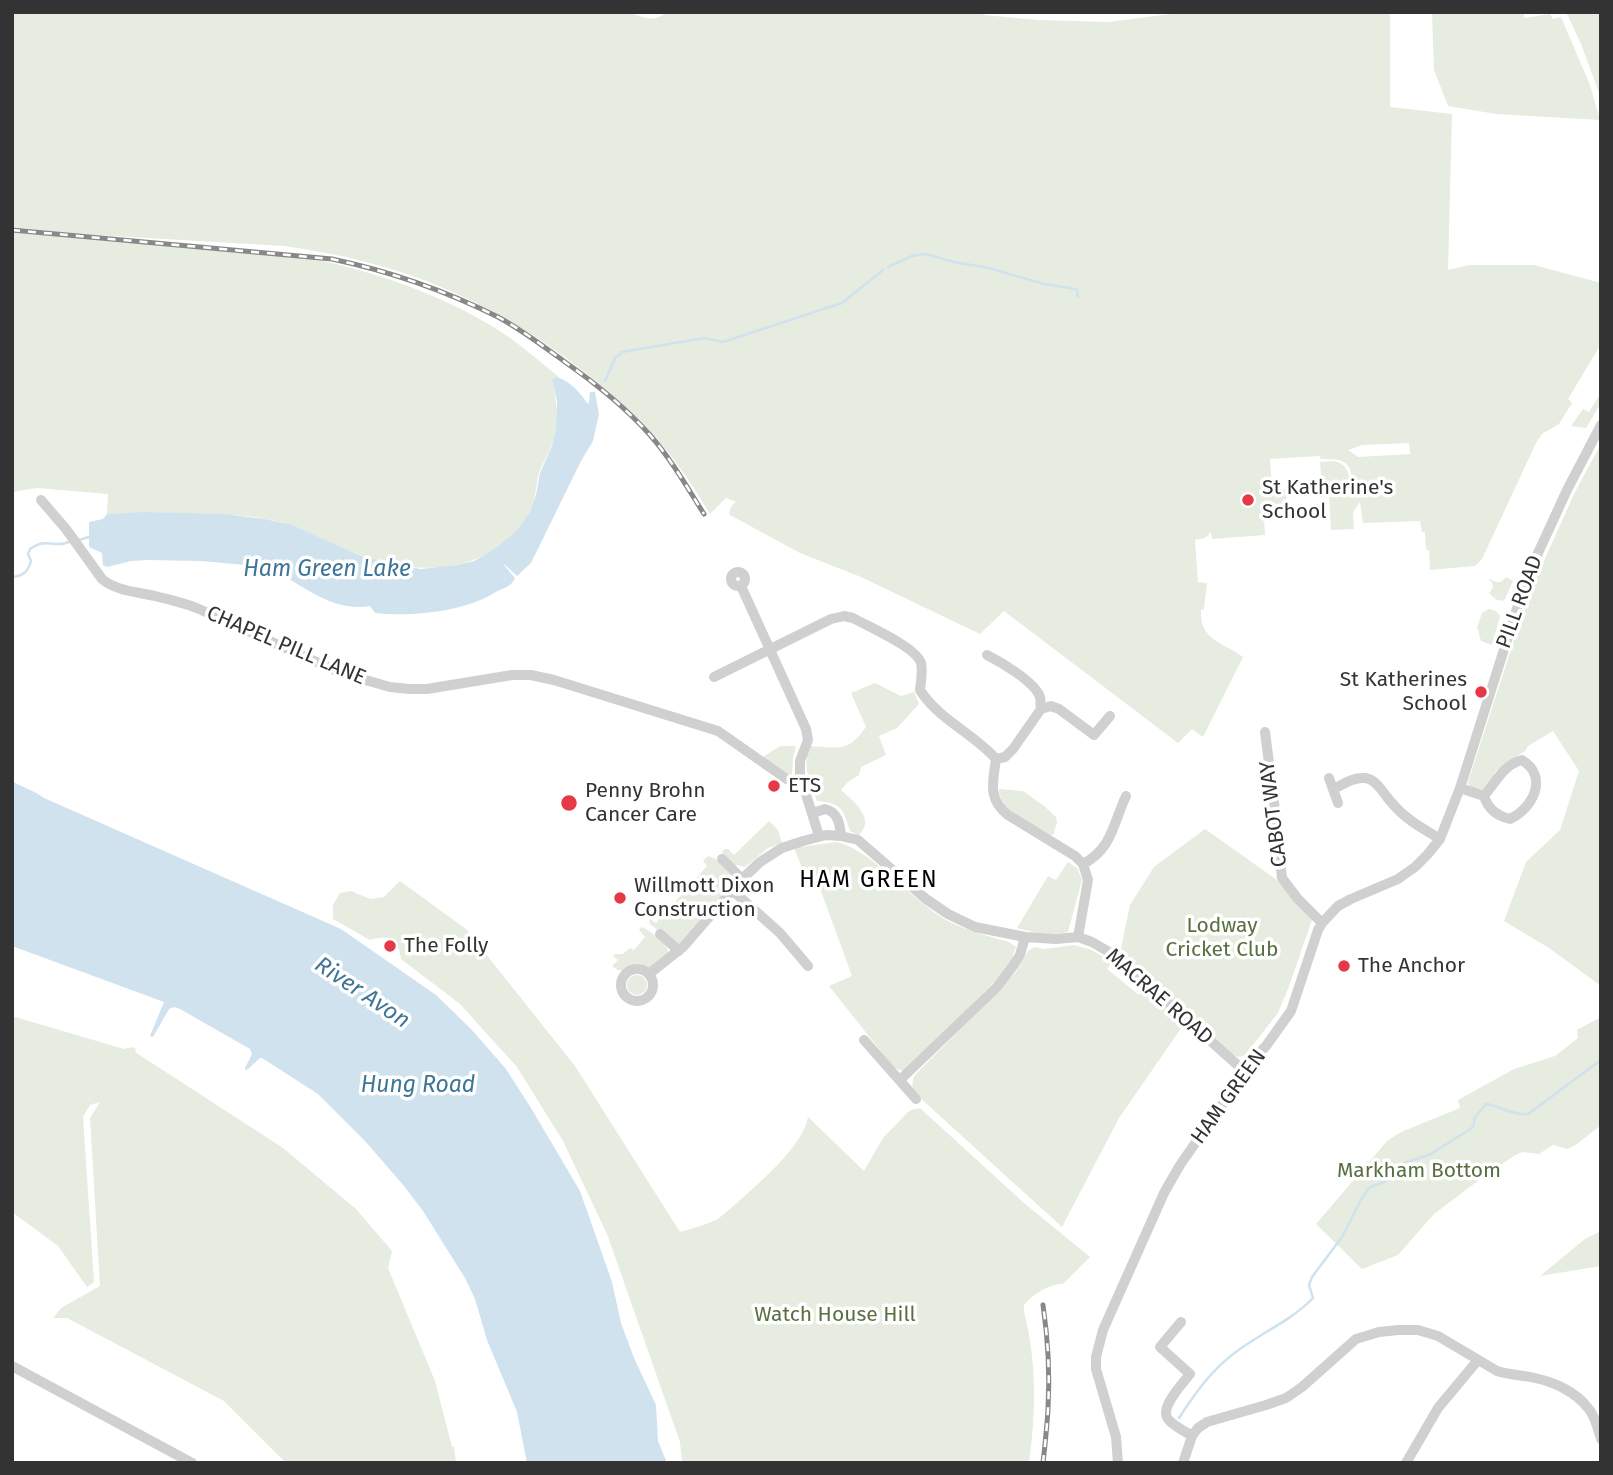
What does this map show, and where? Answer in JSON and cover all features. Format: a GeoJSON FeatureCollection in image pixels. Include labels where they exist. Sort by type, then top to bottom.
{"type":"FeatureCollection","features":[{"type":"Feature","properties":{"kind":"street","name":"PILL ROAD"},"geometry":{"type":"LineString","coordinates":[[1460,788],[1527,577],[1567,490],[1601,425]]}},
{"type":"Feature","properties":{"kind":"street","name":"CHAPEL PILL LANE"},"geometry":{"type":"LineString","coordinates":[[41,500],[107,583],[199,608],[341,673],[390,687],[409,689],[427,689],[512,675],[531,675],[554,680],[718,731],[788,780],[802,782]]}},
{"type":"Feature","properties":{"kind":"street"},"geometry":{"type":"LineString","coordinates":[[741,586],[806,729],[808,740],[799,769],[819,836]]}},
{"type":"Feature","properties":{"kind":"street"},"geometry":{"type":"LineString","coordinates":[[714,677],[831,619],[844,616],[853,618],[914,651],[920,662],[920,690],[927,701],[986,747],[996,759],[992,791],[1000,808],[1007,815],[1075,856],[1083,864],[1088,880],[1078,937]]}},
{"type":"Feature","properties":{"kind":"street"},"geometry":{"type":"LineString","coordinates":[[987,655],[1003,663],[1032,686],[1040,695],[1041,709]]}},
{"type":"Feature","properties":{"kind":"street"},"geometry":{"type":"LineString","coordinates":[[996,759],[1005,757],[1013,749],[1041,709],[1051,706],[1059,709],[1094,735],[1110,716]]}},
{"type":"Feature","properties":{"kind":"street","name":"CABOT WAY"},"geometry":{"type":"LineString","coordinates":[[1265,732],[1282,878],[1322,923]]}},
{"type":"Feature","properties":{"kind":"street"},"geometry":{"type":"LineString","coordinates":[[1522,760],[1530,765],[1535,774],[1537,783],[1528,806],[1510,819],[1494,812],[1484,796],[1498,776],[1515,762],[1522,760]]}},
{"type":"Feature","properties":{"kind":"street"},"geometry":{"type":"LineString","coordinates":[[1338,803],[1332,784],[1367,778],[1375,782],[1407,819],[1440,839]]}},
{"type":"Feature","properties":{"kind":"street"},"geometry":{"type":"LineString","coordinates":[[1460,788],[1484,796]]}},
{"type":"Feature","properties":{"kind":"street","name":"HAM GREEN"},"geometry":{"type":"LineString","coordinates":[[1118,1463],[1116,1437],[1096,1369],[1098,1348],[1103,1330],[1170,1184],[1207,1124],[1238,1082],[1243,1070],[1266,1046],[1291,1011],[1322,923],[1338,906],[1398,879],[1427,855],[1440,839],[1460,788]]}},
{"type":"Feature","properties":{"kind":"street"},"geometry":{"type":"LineString","coordinates":[[1083,864],[1094,859],[1106,845],[1126,796]]}},
{"type":"Feature","properties":{"kind":"street"},"geometry":{"type":"LineString","coordinates":[[813,813],[825,809],[834,814],[841,836]]}},
{"type":"Feature","properties":{"kind":"street","name":"MACRAE ROAD"},"geometry":{"type":"LineString","coordinates":[[649,974],[678,951],[742,879],[772,853],[819,836],[841,836],[858,840],[926,899],[948,914],[975,927],[1025,937],[1078,937],[1098,945],[1116,956],[1243,1070]]}},
{"type":"Feature","properties":{"kind":"street"},"geometry":{"type":"LineString","coordinates":[[722,859],[742,879]]}},
{"type":"Feature","properties":{"kind":"street"},"geometry":{"type":"LineString","coordinates":[[732,890],[780,933],[808,966]]}},
{"type":"Feature","properties":{"kind":"street"},"geometry":{"type":"LineString","coordinates":[[660,934],[678,951]]}},
{"type":"Feature","properties":{"kind":"street"},"geometry":{"type":"LineString","coordinates":[[900,1080],[997,987],[1020,954],[1025,937]]}},
{"type":"Feature","properties":{"kind":"street"},"geometry":{"type":"LineString","coordinates":[[864,1040],[916,1099]]}},
{"type":"Feature","properties":{"kind":"street"},"geometry":{"type":"LineString","coordinates":[[1181,1322],[1160,1347],[1190,1374],[1166,1408],[1165,1415],[1168,1420],[1192,1436]]}},
{"type":"Feature","properties":{"kind":"street"},"geometry":{"type":"LineString","coordinates":[[1183,1463],[1192,1436],[1207,1422],[1286,1398],[1303,1387],[1356,1339],[1398,1330],[1418,1330],[1438,1336],[1507,1374],[1554,1384],[1573,1394],[1588,1408],[1601,1439]]}},
{"type":"Feature","properties":{"kind":"street"},"geometry":{"type":"LineString","coordinates":[[1406,1463],[1438,1408],[1478,1360]]}},
{"type":"Feature","properties":{"kind":"street"},"geometry":{"type":"LineString","coordinates":[[12,1366],[192,1463]]}},
{"type":"Feature","properties":{"kind":"green space"},"geometry":{"type":"Polygon","coordinates":[[[12,12],[628,12],[644,18],[653,18],[668,12],[982,12],[984,15],[1038,20],[1108,22],[1186,12],[1390,12],[1390,107],[1452,114],[1448,270],[1469,265],[1534,265],[1601,283],[1601,344],[1568,399],[1572,403],[1559,424],[1542,434],[1536,443],[1482,559],[1475,566],[1430,570],[1429,550],[1426,550],[1425,532],[1422,532],[1420,521],[1363,523],[1360,502],[1353,512],[1354,529],[1331,530],[1329,497],[1345,494],[1348,490],[1351,475],[1348,466],[1339,460],[1320,459],[1320,456],[1270,459],[1272,490],[1294,489],[1294,497],[1286,498],[1284,516],[1264,517],[1265,535],[1212,539],[1211,532],[1205,538],[1195,540],[1198,582],[1207,583],[1204,609],[1201,610],[1204,628],[1215,640],[1243,657],[1203,737],[1192,729],[1178,743],[1004,611],[980,634],[861,577],[800,553],[730,515],[732,505],[736,502],[726,498],[710,514],[665,449],[648,429],[603,387],[529,333],[448,290],[368,262],[284,246],[80,234],[12,227],[12,12]],[[1409,443],[1362,445],[1348,450],[1358,457],[1410,454],[1409,443]]]}},
{"type":"Feature","properties":{"kind":"green space"},"geometry":{"type":"Polygon","coordinates":[[[1432,12],[1523,12],[1525,18],[1550,14],[1553,19],[1561,17],[1590,85],[1600,120],[1496,114],[1448,106],[1434,70],[1432,12]]]}},
{"type":"Feature","properties":{"kind":"green space"},"geometry":{"type":"Polygon","coordinates":[[[1601,12],[1601,98],[1567,14],[1601,12]]]}},
{"type":"Feature","properties":{"kind":"green space"},"geometry":{"type":"Polygon","coordinates":[[[12,232],[313,259],[361,270],[407,286],[474,316],[512,339],[560,378],[552,379],[557,413],[554,439],[539,472],[529,512],[515,532],[497,548],[454,565],[431,568],[406,567],[383,562],[291,525],[266,519],[213,514],[107,514],[108,494],[37,488],[12,492],[12,232]]]}},
{"type":"Feature","properties":{"kind":"green space"},"geometry":{"type":"Polygon","coordinates":[[[1601,393],[1601,403],[1586,428],[1571,426],[1583,409],[1589,412],[1601,393]]]}},
{"type":"Feature","properties":{"kind":"green space"},"geometry":{"type":"Polygon","coordinates":[[[1601,444],[1601,986],[1549,948],[1504,921],[1526,862],[1560,830],[1579,771],[1553,731],[1528,746],[1495,772],[1489,786],[1484,790],[1469,787],[1468,782],[1529,594],[1575,492],[1601,444]]]}},
{"type":"Feature","properties":{"kind":"green space"},"geometry":{"type":"Polygon","coordinates":[[[1335,461],[1345,467],[1350,481],[1346,490],[1325,495],[1322,490],[1320,462],[1335,461]]]}},
{"type":"Feature","properties":{"kind":"green space"},"geometry":{"type":"Polygon","coordinates":[[[1506,577],[1513,581],[1505,599],[1495,599],[1489,593],[1493,588],[1489,580],[1501,582],[1506,577]]]}},
{"type":"Feature","properties":{"kind":"green space"},"geometry":{"type":"Polygon","coordinates":[[[1489,609],[1500,616],[1492,645],[1481,641],[1477,627],[1482,613],[1489,609]]]}},
{"type":"Feature","properties":{"kind":"green space"},"geometry":{"type":"Polygon","coordinates":[[[875,683],[901,696],[914,692],[919,704],[897,728],[879,736],[886,755],[861,767],[859,775],[841,790],[857,805],[865,820],[859,836],[850,831],[840,808],[832,803],[817,801],[808,774],[807,754],[809,746],[841,747],[859,736],[866,727],[851,693],[875,683]]]}},
{"type":"Feature","properties":{"kind":"green space"},"geometry":{"type":"Polygon","coordinates":[[[780,746],[796,746],[792,775],[789,776],[763,757],[780,746]]]}},
{"type":"Feature","properties":{"kind":"green space"},"geometry":{"type":"Polygon","coordinates":[[[999,789],[1023,791],[1044,806],[1056,817],[1053,835],[1026,822],[1011,811],[1000,797],[999,789]]]}},
{"type":"Feature","properties":{"kind":"green space"},"geometry":{"type":"Polygon","coordinates":[[[769,821],[778,830],[782,843],[768,848],[745,867],[735,867],[722,853],[724,849],[734,855],[769,821]]]}},
{"type":"Feature","properties":{"kind":"green space","name":"Lodway Cricket Club"},"geometry":{"type":"Polygon","coordinates":[[[1205,829],[1277,880],[1312,920],[1278,1013],[1245,1055],[1238,1057],[1231,1054],[1120,953],[1130,905],[1154,867],[1205,829]]]}},
{"type":"Feature","properties":{"kind":"green space"},"geometry":{"type":"Polygon","coordinates":[[[836,842],[874,862],[946,920],[1009,942],[1016,947],[1011,961],[1000,976],[913,1064],[902,1071],[891,1064],[829,986],[852,976],[818,883],[809,885],[794,848],[836,842]]]}},
{"type":"Feature","properties":{"kind":"green space"},"geometry":{"type":"Polygon","coordinates":[[[708,856],[716,859],[732,877],[732,883],[681,942],[672,942],[650,924],[649,920],[656,923],[707,866],[703,861],[708,856]]]}},
{"type":"Feature","properties":{"kind":"green space"},"geometry":{"type":"Polygon","coordinates":[[[1068,862],[1077,868],[1082,880],[1068,932],[1042,933],[1017,928],[1048,876],[1056,880],[1068,862]]]}},
{"type":"Feature","properties":{"kind":"green space","name":"Watch House Hill"},"geometry":{"type":"Polygon","coordinates":[[[400,881],[466,929],[575,1066],[680,1232],[716,1220],[746,1195],[789,1152],[805,1128],[808,1117],[864,1171],[883,1138],[908,1112],[921,1109],[1024,1203],[1090,1257],[1063,1284],[1042,1290],[1024,1305],[1034,1387],[1029,1463],[682,1463],[680,1442],[607,1234],[563,1141],[517,1067],[460,1004],[401,959],[395,942],[382,937],[370,940],[333,919],[333,905],[340,893],[351,891],[370,899],[384,897],[400,881]]]}},
{"type":"Feature","properties":{"kind":"green space"},"geometry":{"type":"Polygon","coordinates":[[[642,927],[658,938],[669,953],[649,969],[632,967],[618,970],[612,966],[618,960],[613,956],[623,954],[630,948],[634,950],[645,937],[639,930],[642,927]]]}},
{"type":"Feature","properties":{"kind":"green space"},"geometry":{"type":"Polygon","coordinates":[[[1074,945],[1092,950],[1112,962],[1107,969],[1139,995],[1144,988],[1184,1024],[1119,1118],[1062,1227],[918,1096],[912,1084],[914,1076],[1016,972],[1029,950],[1035,947],[1044,949],[1074,945]]]}},
{"type":"Feature","properties":{"kind":"green space"},"geometry":{"type":"Polygon","coordinates":[[[637,975],[644,978],[647,985],[644,992],[637,995],[630,992],[627,985],[630,978],[637,975]]]}},
{"type":"Feature","properties":{"kind":"green space"},"geometry":{"type":"Polygon","coordinates":[[[12,1016],[124,1049],[136,1049],[135,1052],[283,1148],[356,1209],[392,1251],[388,1268],[435,1381],[456,1463],[286,1463],[224,1401],[67,1318],[53,1318],[61,1308],[100,1286],[90,1118],[100,1102],[90,1105],[83,1117],[94,1282],[87,1287],[58,1246],[12,1212],[12,1016]]]}},
{"type":"Feature","properties":{"kind":"green space","name":"Markham Bottom"},"geometry":{"type":"Polygon","coordinates":[[[1601,1017],[1601,1125],[1577,1144],[1568,1149],[1553,1145],[1539,1154],[1522,1152],[1514,1156],[1434,1214],[1398,1255],[1362,1269],[1316,1224],[1387,1141],[1401,1132],[1460,1108],[1458,1100],[1514,1069],[1555,1056],[1578,1038],[1577,1030],[1601,1017]]]}},
{"type":"Feature","properties":{"kind":"green space"},"geometry":{"type":"Polygon","coordinates":[[[1601,1231],[1601,1266],[1540,1276],[1585,1239],[1601,1231]]]}},
{"type":"Feature","properties":{"kind":"water","name":"Ham Green Lake"},"geometry":{"type":"Polygon","coordinates":[[[556,377],[574,387],[587,403],[590,392],[595,392],[599,414],[593,441],[531,563],[517,576],[504,564],[515,578],[511,584],[467,605],[436,612],[375,613],[370,606],[357,607],[331,602],[267,567],[201,561],[148,560],[107,567],[103,565],[102,553],[89,547],[89,522],[103,519],[107,514],[223,514],[292,525],[359,555],[394,565],[421,569],[474,561],[512,535],[530,511],[556,429],[557,401],[552,379],[556,377]]]}},
{"type":"Feature","properties":{"kind":"water","name":"Hung Road"},"geometry":{"type":"Polygon","coordinates":[[[12,781],[44,798],[341,929],[436,995],[472,1030],[506,1069],[580,1191],[612,1282],[621,1323],[656,1405],[658,1441],[667,1463],[527,1463],[517,1412],[465,1278],[423,1211],[365,1141],[318,1094],[262,1058],[245,1070],[252,1054],[250,1049],[180,1009],[169,1009],[153,1037],[150,1036],[164,1002],[12,946],[12,781]]]}},
{"type":"Feature","properties":{"kind":"waterway"},"geometry":{"type":"LineString","coordinates":[[888,267],[912,256],[925,254],[1044,284],[1075,289],[1078,297]]}},
{"type":"Feature","properties":{"kind":"waterway"},"geometry":{"type":"LineString","coordinates":[[605,381],[615,358],[622,352],[704,338],[723,342],[842,303],[883,270]]}},
{"type":"Feature","properties":{"kind":"waterway"},"geometry":{"type":"LineString","coordinates":[[79,540],[89,537]]}},
{"type":"Feature","properties":{"kind":"waterway"},"geometry":{"type":"LineString","coordinates":[[12,577],[24,573],[28,568],[31,561],[28,554],[30,549],[42,543],[62,544],[72,541]]}},
{"type":"Feature","properties":{"kind":"waterway"},"geometry":{"type":"LineString","coordinates":[[1179,1418],[1203,1384],[1224,1362],[1313,1298],[1309,1285],[1312,1277],[1342,1237],[1369,1188],[1386,1181],[1405,1163],[1431,1154],[1472,1128],[1475,1117],[1486,1104],[1518,1114],[1528,1114],[1601,1060]]}},
{"type":"Feature","properties":{"kind":"railway"},"geometry":{"type":"LineString","coordinates":[[12,230],[332,259],[396,276],[458,299],[498,317],[524,333],[620,405],[658,444],[704,514]]}},
{"type":"Feature","properties":{"kind":"railway"},"geometry":{"type":"LineString","coordinates":[[1043,1305],[1049,1383],[1043,1463]]}},
{"type":"Feature","properties":{"kind":"place","name":"St Katherine's School"},"geometry":{"type":"Point","coordinates":[1248,500]}},
{"type":"Feature","properties":{"kind":"place","name":"St Katherines School"},"geometry":{"type":"Point","coordinates":[1481,692]}},
{"type":"Feature","properties":{"kind":"place","name":"ETS"},"geometry":{"type":"Point","coordinates":[774,786]}},
{"type":"Feature","properties":{"kind":"place","name":"Penny Brohn Cancer Care"},"geometry":{"type":"Point","coordinates":[569,803]}},
{"type":"Feature","properties":{"kind":"place","name":"Willmott Dixon Construction"},"geometry":{"type":"Point","coordinates":[620,898]}},
{"type":"Feature","properties":{"kind":"place","name":"The Folly"},"geometry":{"type":"Point","coordinates":[390,946]}},
{"type":"Feature","properties":{"kind":"place","name":"The Anchor"},"geometry":{"type":"Point","coordinates":[1344,966]}},
{"type":"Feature","properties":{"kind":"district","name":"HAM GREEN"},"geometry":{"type":"Point","coordinates":[869,881]}},
{"type":"Feature","properties":{"kind":"water label","name":"River Avon"},"geometry":{"type":"Point","coordinates":[362,993]}}]}
